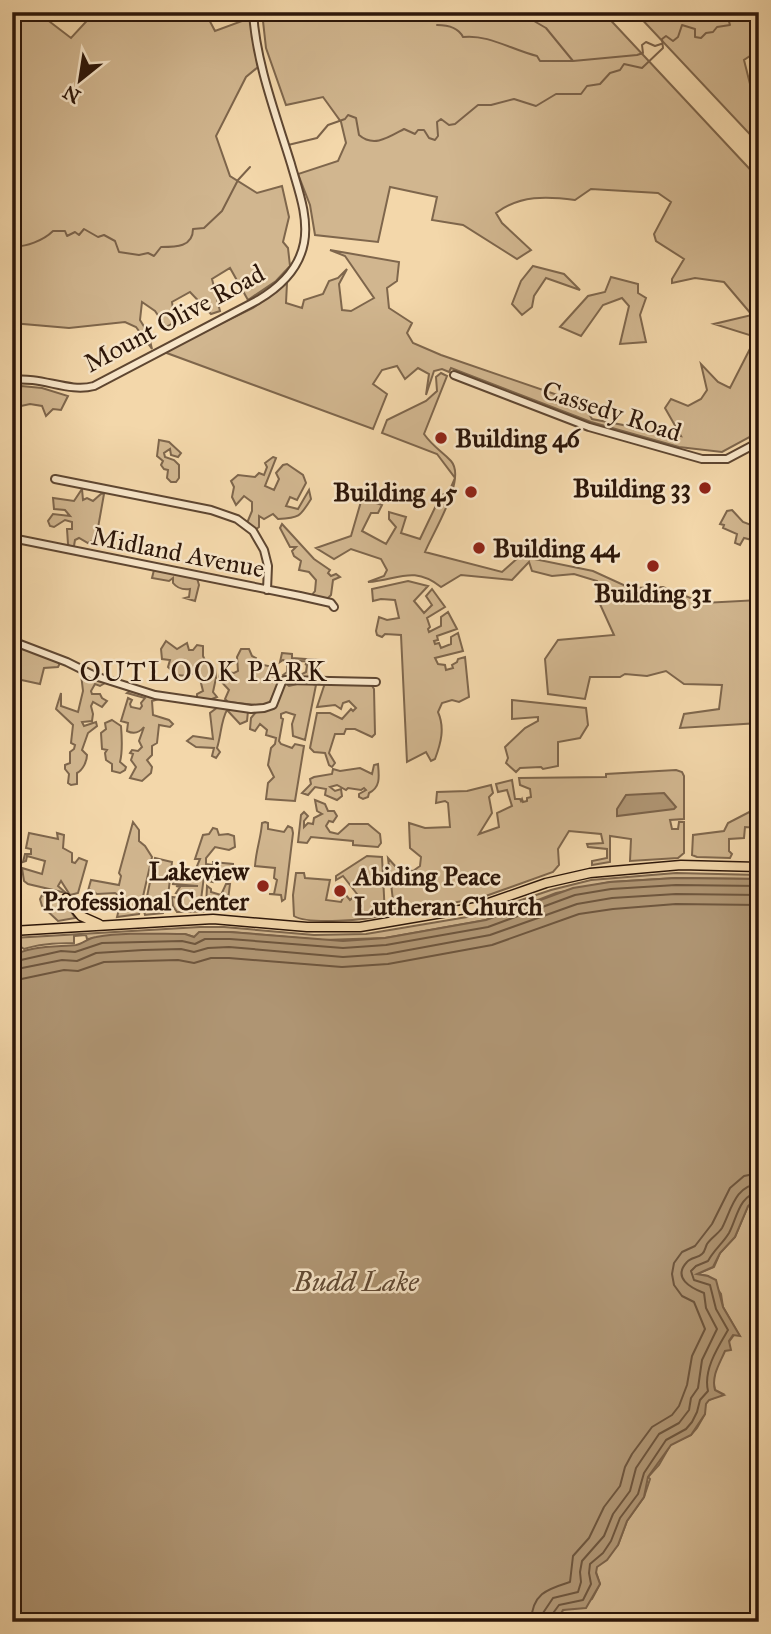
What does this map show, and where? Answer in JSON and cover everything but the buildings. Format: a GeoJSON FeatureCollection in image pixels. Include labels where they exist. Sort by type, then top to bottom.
{"type":"FeatureCollection","features":[{"type":"Feature","properties":{"kind":"main road"},"geometry":{"type":"LineString","coordinates":[[12,931],[213,919],[314,927],[360,927],[477,907],[546,883],[590,873],[664,866],[759,867]]}},
{"type":"Feature","properties":{"kind":"main road"},"geometry":{"type":"LineString","coordinates":[[66,898],[83,917],[105,926]]}},
{"type":"Feature","properties":{"kind":"street","name":"Mount Olive Road"},"geometry":{"type":"LineString","coordinates":[[12,380],[39,379],[76,388],[94,386],[258,300],[282,282],[295,266],[304,243],[304,214],[259,52],[253,12]]}},
{"type":"Feature","properties":{"kind":"street","name":"Cassedy Road"},"geometry":{"type":"LineString","coordinates":[[454,375],[589,427],[702,460],[727,459],[759,442]]}},
{"type":"Feature","properties":{"kind":"street"},"geometry":{"type":"LineString","coordinates":[[55,479],[211,510],[237,519],[253,531],[263,547],[268,566],[267,590]]}},
{"type":"Feature","properties":{"kind":"street","name":"Midland Avenue"},"geometry":{"type":"LineString","coordinates":[[12,538],[322,601],[331,603],[334,607]]}},
{"type":"Feature","properties":{"kind":"street"},"geometry":{"type":"LineString","coordinates":[[12,641],[67,662],[86,673],[147,693],[251,709],[273,705],[285,680],[376,682]]}},
{"type":"Feature","properties":{"kind":"shaded area"},"geometry":{"type":"Polygon","coordinates":[[[12,12],[37,12],[71,38],[95,12],[205,12],[215,31],[250,18],[258,67],[246,77],[216,136],[230,176],[257,193],[282,186],[289,217],[283,242],[288,248],[290,266],[276,281],[248,300],[230,268],[212,279],[220,311],[211,314],[190,292],[172,302],[175,322],[166,327],[155,311],[142,302],[140,320],[148,333],[152,349],[136,327],[125,322],[69,328],[12,323],[12,12]]]}},
{"type":"Feature","properties":{"kind":"shaded area"},"geometry":{"type":"Polygon","coordinates":[[[262,12],[603,12],[759,179],[759,432],[722,452],[679,447],[591,422],[451,368],[449,372],[442,369],[434,371],[426,395],[429,374],[418,368],[405,379],[397,366],[382,370],[373,384],[387,394],[373,429],[164,352],[253,308],[287,283],[286,303],[302,308],[304,300],[323,294],[329,281],[338,278],[347,269],[339,284],[342,310],[351,311],[374,298],[345,256],[330,250],[399,262],[397,281],[387,288],[389,308],[412,323],[407,333],[413,343],[575,401],[586,408],[592,419],[681,436],[665,408],[671,399],[688,406],[701,399],[707,390],[701,364],[718,382],[730,388],[756,337],[714,324],[752,315],[724,282],[695,278],[672,283],[684,259],[656,241],[654,234],[671,202],[658,193],[591,189],[575,200],[534,198],[505,207],[496,213],[502,223],[531,250],[517,259],[463,225],[432,220],[437,197],[390,187],[378,242],[315,235],[310,205],[298,174],[338,161],[346,143],[341,122],[323,97],[286,105],[266,48],[262,12]]]}},
{"type":"Feature","properties":{"kind":"shaded area"},"geometry":{"type":"Polygon","coordinates":[[[635,12],[759,12],[759,50],[744,60],[754,100],[759,101],[759,144],[635,12]]]}},
{"type":"Feature","properties":{"kind":"shaded area"},"geometry":{"type":"Polygon","coordinates":[[[533,266],[564,274],[580,290],[546,278],[534,296],[532,307],[522,315],[512,304],[521,281],[533,266]]]}},
{"type":"Feature","properties":{"kind":"shaded area"},"geometry":{"type":"Polygon","coordinates":[[[611,277],[638,284],[638,293],[646,298],[640,315],[646,342],[620,344],[629,306],[622,298],[603,305],[581,336],[560,327],[588,296],[605,292],[611,277]]]}},
{"type":"Feature","properties":{"kind":"shaded area"},"geometry":{"type":"Polygon","coordinates":[[[441,373],[447,376],[424,434],[451,461],[455,478],[437,454],[382,433],[387,420],[426,401],[437,391],[436,377],[441,373]]]}},
{"type":"Feature","properties":{"kind":"shaded area"},"geometry":{"type":"Polygon","coordinates":[[[12,387],[42,388],[68,396],[61,410],[53,409],[46,416],[42,406],[30,404],[12,408],[12,387]]]}},
{"type":"Feature","properties":{"kind":"shaded area"},"geometry":{"type":"Polygon","coordinates":[[[159,440],[169,442],[181,453],[178,457],[171,455],[170,449],[164,453],[165,457],[179,465],[179,478],[176,482],[167,478],[168,470],[164,469],[161,465],[163,461],[157,456],[159,440]]]}},
{"type":"Feature","properties":{"kind":"shaded area"},"geometry":{"type":"Polygon","coordinates":[[[273,457],[276,458],[265,486],[274,490],[279,479],[276,473],[287,464],[303,475],[306,483],[297,500],[290,497],[286,506],[298,509],[309,490],[311,499],[295,517],[278,519],[273,514],[264,519],[259,516],[259,527],[255,530],[247,523],[252,502],[244,496],[236,505],[232,497],[234,487],[231,481],[238,475],[264,475],[267,467],[265,463],[273,457]]]}},
{"type":"Feature","properties":{"kind":"shaded area"},"geometry":{"type":"Polygon","coordinates":[[[455,478],[447,506],[425,552],[502,572],[520,556],[593,571],[630,588],[663,587],[703,603],[759,600],[759,723],[680,728],[684,714],[719,709],[722,685],[684,684],[666,671],[647,676],[625,674],[620,677],[590,677],[585,699],[548,694],[545,659],[558,640],[614,635],[599,602],[597,581],[574,574],[552,576],[532,571],[529,562],[512,580],[461,575],[441,587],[431,580],[414,575],[368,582],[384,576],[387,570],[381,559],[351,549],[334,559],[316,548],[351,536],[362,498],[382,505],[378,513],[371,513],[362,531],[386,544],[396,527],[389,519],[389,512],[406,517],[401,533],[420,539],[441,495],[449,492],[455,478]]]}},
{"type":"Feature","properties":{"kind":"shaded area"},"geometry":{"type":"Polygon","coordinates":[[[82,489],[83,500],[87,498],[93,501],[104,494],[96,539],[88,543],[79,538],[70,548],[67,529],[72,529],[72,522],[65,520],[54,527],[50,526],[48,521],[53,514],[70,516],[65,510],[54,509],[53,498],[74,501],[82,489]]]}},
{"type":"Feature","properties":{"kind":"shaded area"},"geometry":{"type":"Polygon","coordinates":[[[732,510],[743,522],[759,528],[756,541],[744,538],[740,545],[735,543],[737,534],[723,528],[724,525],[720,524],[727,511],[732,510]]]}},
{"type":"Feature","properties":{"kind":"shaded area"},"geometry":{"type":"Polygon","coordinates":[[[282,524],[314,559],[330,570],[328,573],[331,576],[336,574],[340,577],[333,580],[331,595],[327,599],[311,596],[315,591],[316,580],[309,572],[299,570],[301,561],[292,551],[296,547],[290,547],[280,528],[282,524]]]}},
{"type":"Feature","properties":{"kind":"shaded area"},"geometry":{"type":"Polygon","coordinates":[[[154,570],[197,578],[199,585],[195,601],[185,598],[189,597],[190,589],[176,586],[173,578],[169,581],[152,578],[154,570]]]}},
{"type":"Feature","properties":{"kind":"shaded area"},"geometry":{"type":"Polygon","coordinates":[[[408,581],[428,586],[414,601],[424,613],[432,605],[426,596],[432,589],[445,607],[427,618],[429,632],[441,626],[441,617],[448,612],[457,629],[437,636],[438,640],[434,641],[435,644],[439,643],[441,648],[451,644],[451,637],[458,633],[463,651],[435,658],[438,664],[445,665],[446,670],[453,668],[452,665],[458,659],[465,657],[469,697],[459,702],[452,700],[442,703],[438,712],[442,730],[440,741],[435,759],[431,761],[426,752],[407,762],[401,635],[385,634],[382,637],[377,635],[376,631],[379,617],[387,620],[399,618],[395,600],[373,601],[372,589],[408,581]]]}},
{"type":"Feature","properties":{"kind":"shaded area"},"geometry":{"type":"Polygon","coordinates":[[[166,641],[177,649],[187,643],[189,650],[193,650],[197,645],[203,646],[207,665],[215,668],[213,692],[217,697],[207,701],[197,699],[197,694],[203,691],[198,671],[188,676],[176,675],[168,667],[170,660],[162,659],[161,649],[166,641]]]}},
{"type":"Feature","properties":{"kind":"shaded area"},"geometry":{"type":"Polygon","coordinates":[[[12,644],[60,663],[58,667],[44,668],[40,684],[12,678],[12,644]]]}},
{"type":"Feature","properties":{"kind":"shaded area"},"geometry":{"type":"Polygon","coordinates":[[[241,649],[249,649],[256,658],[255,663],[277,668],[280,680],[269,704],[228,702],[225,699],[229,690],[219,676],[221,671],[238,671],[237,657],[241,649]]]}},
{"type":"Feature","properties":{"kind":"shaded area"},"geometry":{"type":"Polygon","coordinates":[[[282,653],[292,654],[292,658],[319,660],[318,675],[302,678],[302,674],[306,672],[305,664],[314,662],[300,661],[300,678],[285,677],[283,675],[287,672],[287,662],[280,662],[282,653]]]}},
{"type":"Feature","properties":{"kind":"shaded area"},"geometry":{"type":"Polygon","coordinates":[[[81,674],[105,683],[100,686],[95,684],[91,691],[92,694],[100,694],[107,701],[102,707],[93,702],[92,721],[82,722],[84,726],[96,722],[97,726],[88,733],[82,750],[87,755],[86,760],[77,773],[77,784],[71,785],[68,783],[69,774],[65,765],[70,763],[70,752],[75,745],[71,743],[73,725],[56,709],[61,693],[61,706],[78,712],[83,691],[81,674]]]}},
{"type":"Feature","properties":{"kind":"shaded area"},"geometry":{"type":"Polygon","coordinates":[[[306,682],[316,685],[305,740],[293,736],[292,724],[295,715],[286,712],[281,714],[281,744],[292,748],[295,744],[304,746],[295,801],[266,799],[268,783],[274,777],[268,765],[276,738],[266,735],[267,730],[260,724],[255,731],[250,729],[251,718],[256,712],[273,708],[285,683],[289,686],[306,682]]]}},
{"type":"Feature","properties":{"kind":"shaded area"},"geometry":{"type":"Polygon","coordinates":[[[325,683],[371,684],[374,689],[375,734],[372,737],[355,729],[346,729],[344,734],[335,734],[329,753],[335,763],[332,767],[325,753],[314,752],[310,748],[317,713],[330,713],[342,719],[351,709],[353,711],[356,708],[349,701],[343,703],[341,709],[335,705],[317,707],[325,683]]]}},
{"type":"Feature","properties":{"kind":"shaded area"},"geometry":{"type":"Polygon","coordinates":[[[130,691],[159,699],[152,701],[153,715],[173,724],[170,727],[159,725],[157,743],[152,746],[152,755],[147,760],[152,767],[151,773],[142,781],[130,778],[136,767],[131,760],[133,754],[130,753],[142,747],[139,741],[144,727],[137,732],[130,732],[127,731],[128,723],[121,721],[128,698],[132,700],[131,707],[140,709],[145,698],[127,693],[130,691]]]}},
{"type":"Feature","properties":{"kind":"shaded area"},"geometry":{"type":"Polygon","coordinates":[[[512,700],[586,708],[588,725],[580,738],[558,742],[558,766],[543,769],[520,768],[516,772],[506,763],[508,758],[505,747],[525,728],[538,721],[538,717],[512,719],[512,700]]]}},
{"type":"Feature","properties":{"kind":"shaded area"},"geometry":{"type":"Polygon","coordinates":[[[218,707],[248,711],[247,721],[240,724],[227,710],[217,748],[220,752],[216,758],[212,756],[214,748],[196,747],[187,741],[193,736],[213,739],[210,713],[218,707]]]}},
{"type":"Feature","properties":{"kind":"shaded area"},"geometry":{"type":"Polygon","coordinates":[[[112,720],[121,726],[120,762],[126,767],[120,773],[112,771],[112,764],[106,760],[107,750],[102,749],[101,733],[106,729],[105,723],[112,720]]]}},
{"type":"Feature","properties":{"kind":"shaded area"},"geometry":{"type":"Polygon","coordinates":[[[378,764],[377,784],[368,797],[363,799],[359,794],[366,790],[364,788],[346,790],[337,785],[330,787],[335,791],[341,789],[342,796],[337,800],[325,795],[326,789],[315,787],[308,795],[302,793],[311,784],[310,779],[332,774],[333,769],[340,771],[360,768],[372,774],[374,765],[378,764]]]}},
{"type":"Feature","properties":{"kind":"shaded area"},"geometry":{"type":"Polygon","coordinates":[[[676,770],[684,776],[684,819],[670,820],[672,829],[678,829],[679,822],[684,822],[684,853],[678,858],[630,861],[631,839],[610,836],[610,862],[592,865],[592,861],[607,858],[607,849],[588,847],[587,844],[603,843],[601,834],[569,831],[558,849],[559,865],[553,872],[483,897],[401,913],[394,909],[388,858],[396,867],[413,871],[420,866],[421,857],[410,848],[409,823],[425,828],[450,827],[448,803],[436,803],[437,792],[467,791],[491,785],[493,793],[489,797],[492,813],[479,834],[499,827],[497,813],[512,806],[507,790],[498,792],[496,784],[512,780],[515,799],[522,799],[523,802],[531,797],[530,789],[520,785],[519,778],[606,777],[606,774],[676,770]]]}},
{"type":"Feature","properties":{"kind":"shaded area"},"geometry":{"type":"Polygon","coordinates":[[[315,800],[325,804],[328,811],[334,811],[337,816],[326,826],[330,832],[338,834],[349,824],[368,824],[380,834],[381,843],[378,847],[353,845],[353,841],[311,837],[307,843],[298,842],[301,815],[304,812],[308,816],[304,827],[308,823],[313,824],[314,818],[322,814],[317,811],[315,800]]]}},
{"type":"Feature","properties":{"kind":"shaded area"},"geometry":{"type":"Polygon","coordinates":[[[759,807],[759,828],[745,827],[744,838],[729,839],[729,851],[732,854],[730,858],[692,855],[693,835],[724,831],[728,823],[759,807]]]}},
{"type":"Feature","properties":{"kind":"shaded area"},"geometry":{"type":"Polygon","coordinates":[[[133,822],[139,830],[139,841],[152,857],[139,914],[117,917],[120,905],[117,908],[118,895],[115,893],[97,894],[91,890],[86,898],[91,880],[119,885],[119,873],[133,822]]]}},
{"type":"Feature","properties":{"kind":"shaded area"},"geometry":{"type":"Polygon","coordinates":[[[262,823],[268,823],[268,829],[284,832],[288,826],[292,828],[285,899],[282,901],[281,895],[269,894],[274,894],[277,880],[274,878],[275,868],[255,866],[262,823]]]}},
{"type":"Feature","properties":{"kind":"shaded area"},"geometry":{"type":"Polygon","coordinates":[[[213,828],[217,829],[219,835],[234,836],[235,847],[229,850],[215,847],[206,858],[206,864],[233,864],[232,879],[214,877],[213,882],[207,881],[208,869],[204,874],[197,866],[200,859],[195,859],[203,835],[209,834],[213,828]]]}},
{"type":"Feature","properties":{"kind":"shaded area"},"geometry":{"type":"Polygon","coordinates":[[[29,833],[58,839],[57,833],[64,835],[63,848],[72,853],[72,862],[75,863],[79,858],[87,861],[78,893],[70,895],[61,881],[58,886],[66,893],[24,881],[22,868],[42,874],[45,861],[27,856],[23,862],[25,854],[31,854],[31,849],[26,848],[29,833]]]}},
{"type":"Feature","properties":{"kind":"shaded area"},"geometry":{"type":"Polygon","coordinates":[[[367,856],[382,857],[385,915],[325,921],[294,916],[296,873],[304,873],[305,878],[330,880],[326,900],[341,902],[345,894],[350,900],[357,894],[343,876],[336,880],[336,876],[367,856]]]}},
{"type":"Feature","properties":{"kind":"shaded area"},"geometry":{"type":"Polygon","coordinates":[[[155,858],[172,862],[168,896],[163,913],[145,915],[144,911],[155,858]]]}},
{"type":"Feature","properties":{"kind":"shaded area"},"geometry":{"type":"Polygon","coordinates":[[[175,873],[204,876],[200,908],[203,910],[206,907],[207,886],[211,892],[221,895],[226,884],[230,884],[227,908],[221,911],[177,912],[172,897],[180,898],[180,894],[176,893],[180,887],[176,886],[198,886],[173,884],[175,873]]]}},
{"type":"Feature","properties":{"kind":"shaded area"},"geometry":{"type":"Polygon","coordinates":[[[676,873],[759,875],[759,879],[676,878],[610,882],[556,893],[486,920],[385,938],[322,940],[230,932],[194,937],[185,934],[143,934],[87,939],[86,935],[74,936],[74,943],[48,944],[24,949],[17,944],[21,952],[12,957],[13,938],[200,927],[314,935],[366,934],[473,916],[551,890],[591,880],[676,873]]]}},
{"type":"Feature","properties":{"kind":"shaded area"},"geometry":{"type":"Polygon","coordinates":[[[42,895],[65,901],[75,918],[58,921],[42,906],[42,895]]]}},
{"type":"Feature","properties":{"kind":"shaded area"},"geometry":{"type":"Polygon","coordinates":[[[759,1197],[759,1622],[556,1622],[563,1610],[592,1599],[600,1584],[596,1567],[618,1545],[627,1521],[644,1497],[650,1479],[648,1477],[659,1465],[671,1444],[691,1435],[697,1428],[705,1414],[705,1404],[723,1394],[715,1390],[714,1376],[722,1354],[734,1335],[739,1335],[723,1307],[721,1294],[708,1276],[697,1274],[714,1267],[720,1253],[735,1237],[748,1206],[759,1197]]]}},
{"type":"Feature","properties":{"kind":"water"},"geometry":{"type":"Polygon","coordinates":[[[664,793],[676,807],[674,809],[617,816],[617,809],[626,795],[664,793]]]}},
{"type":"Feature","properties":{"kind":"water","name":"Budd Lake"},"geometry":{"type":"Polygon","coordinates":[[[676,878],[759,879],[759,1197],[748,1206],[735,1237],[720,1253],[713,1267],[697,1274],[716,1280],[723,1307],[740,1336],[733,1335],[729,1341],[731,1350],[725,1351],[715,1375],[715,1390],[724,1395],[709,1400],[705,1414],[691,1435],[671,1445],[648,1477],[644,1497],[627,1521],[618,1545],[607,1560],[597,1567],[600,1584],[586,1608],[563,1610],[556,1622],[12,1622],[12,957],[34,948],[76,945],[93,938],[118,934],[185,934],[194,937],[199,932],[230,932],[343,941],[385,938],[486,920],[573,888],[610,882],[676,878]]]}},
{"type":"Feature","properties":{"kind":"waterway"},"geometry":{"type":"LineString","coordinates":[[507,12],[546,28],[573,61],[637,55],[643,53],[642,45],[646,42],[655,46],[661,44]]}},
{"type":"Feature","properties":{"kind":"waterway"},"geometry":{"type":"LineString","coordinates":[[288,145],[317,138],[328,125],[345,119],[348,115],[356,118],[359,135],[370,141],[382,140],[404,129],[415,134],[418,130],[424,130],[429,138],[435,140],[438,136],[437,122],[441,119],[449,125],[455,124],[478,105],[491,105],[514,99],[536,106],[556,94],[581,94],[587,86],[600,84],[624,64],[642,68],[663,48],[662,39],[666,36],[673,41],[678,37],[682,25],[695,29],[695,37],[701,38],[717,27],[730,25],[728,18],[733,12],[752,15],[755,12]]}},
{"type":"Feature","properties":{"kind":"waterway"},"geometry":{"type":"LineString","coordinates":[[437,25],[452,27],[463,37],[491,40],[537,56],[540,61],[573,61]]}},
{"type":"Feature","properties":{"kind":"waterway"},"geometry":{"type":"LineString","coordinates":[[12,246],[34,243],[53,231],[65,231],[67,236],[75,232],[79,235],[84,229],[98,237],[104,235],[115,241],[119,252],[139,255],[148,253],[154,256],[161,247],[187,243],[193,229],[204,228],[222,211],[238,180],[250,167]]}},
{"type":"Feature","properties":{"kind":"place","name":"Building 46"},"geometry":{"type":"Point","coordinates":[441,438]}},
{"type":"Feature","properties":{"kind":"place","name":"Building 33"},"geometry":{"type":"Point","coordinates":[705,488]}},
{"type":"Feature","properties":{"kind":"place","name":"Building 45"},"geometry":{"type":"Point","coordinates":[471,492]}},
{"type":"Feature","properties":{"kind":"place","name":"Building 44"},"geometry":{"type":"Point","coordinates":[479,548]}},
{"type":"Feature","properties":{"kind":"place","name":"Building 31"},"geometry":{"type":"Point","coordinates":[653,566]}},
{"type":"Feature","properties":{"kind":"place","name":"Lakeview Professional Center"},"geometry":{"type":"Point","coordinates":[263,886]}},
{"type":"Feature","properties":{"kind":"place","name":"Abiding Peace Lutheran Church"},"geometry":{"type":"Point","coordinates":[340,891]}},
{"type":"Feature","properties":{"kind":"district","name":"OUTLOOK PARK"},"geometry":{"type":"Point","coordinates":[204,671]}}]}
